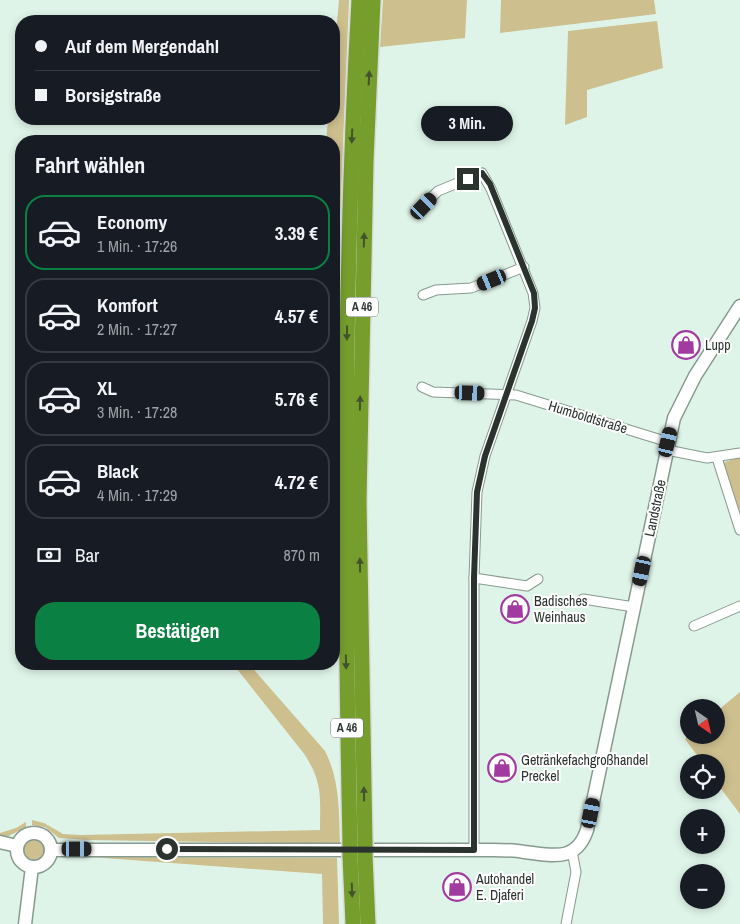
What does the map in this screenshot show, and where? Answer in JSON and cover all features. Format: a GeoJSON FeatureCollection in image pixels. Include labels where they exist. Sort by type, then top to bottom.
{"type":"FeatureCollection","features":[{"type":"Feature","properties":{"kind":"highway","name":"A 46"},"geometry":{"type":"LineString","coordinates":[[359,0],[351,161],[346,382],[345,613],[358,850],[368,924]]}},
{"type":"Feature","properties":{"kind":"highway","name":"A 46"},"geometry":{"type":"LineString","coordinates":[[353,924],[358,850],[359,471],[366,142],[374,0]]}},
{"type":"Feature","properties":{"kind":"street"},"geometry":{"type":"LineString","coordinates":[[424,206],[438,191],[482,173],[491,189],[534,293],[535,308],[508,394],[485,456],[475,510],[474,850]]}},
{"type":"Feature","properties":{"kind":"street"},"geometry":{"type":"LineString","coordinates":[[422,294],[436,290],[466,289],[524,267]]}},
{"type":"Feature","properties":{"kind":"street","name":"Landstraße"},"geometry":{"type":"LineString","coordinates":[[572,852],[580,845],[587,830],[667,446],[676,413],[686,391],[740,306]]}},
{"type":"Feature","properties":{"kind":"street","name":"Humboldtstraße"},"geometry":{"type":"LineString","coordinates":[[422,387],[432,392],[508,394],[700,458],[718,458],[740,453]]}},
{"type":"Feature","properties":{"kind":"street"},"geometry":{"type":"LineString","coordinates":[[718,458],[740,530]]}},
{"type":"Feature","properties":{"kind":"street"},"geometry":{"type":"LineString","coordinates":[[474,578],[527,586],[538,580]]}},
{"type":"Feature","properties":{"kind":"street"},"geometry":{"type":"LineString","coordinates":[[583,599],[634,608]]}},
{"type":"Feature","properties":{"kind":"street"},"geometry":{"type":"LineString","coordinates":[[694,626],[740,606]]}},
{"type":"Feature","properties":{"kind":"street"},"geometry":{"type":"LineString","coordinates":[[34,833],[48,840],[51,850],[50,856],[43,864],[32,867],[20,860],[18,846],[24,837],[34,833]]}},
{"type":"Feature","properties":{"kind":"street"},"geometry":{"type":"LineString","coordinates":[[0,842],[18,846]]}},
{"type":"Feature","properties":{"kind":"street"},"geometry":{"type":"LineString","coordinates":[[51,850],[474,850],[521,851],[556,855],[572,852],[576,872],[566,924]]}},
{"type":"Feature","properties":{"kind":"street"},"geometry":{"type":"LineString","coordinates":[[24,924],[32,867]]}},
{"type":"Feature","properties":{"kind":"shaded area"},"geometry":{"type":"Polygon","coordinates":[[[339,0],[349,0],[340,216],[340,135],[327,135],[327,125],[340,125],[340,15],[338,15],[339,0]]]}},
{"type":"Feature","properties":{"kind":"shaded area"},"geometry":{"type":"Polygon","coordinates":[[[383,0],[467,0],[465,38],[380,47],[383,0]]]}},
{"type":"Feature","properties":{"kind":"shaded area"},"geometry":{"type":"Polygon","coordinates":[[[501,0],[654,0],[656,14],[500,33],[501,0]]]}},
{"type":"Feature","properties":{"kind":"shaded area"},"geometry":{"type":"Polygon","coordinates":[[[657,21],[663,68],[587,90],[587,117],[565,125],[568,31],[657,21]]]}},
{"type":"Feature","properties":{"kind":"shaded area"},"geometry":{"type":"Polygon","coordinates":[[[740,457],[740,522],[722,463],[740,457]]]}},
{"type":"Feature","properties":{"kind":"shaded area"},"geometry":{"type":"Polygon","coordinates":[[[238,670],[254,670],[325,751],[334,773],[336,785],[340,844],[90,840],[59,838],[45,827],[32,825],[32,820],[44,823],[63,834],[81,835],[320,830],[318,783],[305,755],[238,670]]]}},
{"type":"Feature","properties":{"kind":"shaded area"},"geometry":{"type":"Polygon","coordinates":[[[740,692],[740,814],[725,794],[725,754],[696,754],[689,744],[725,744],[725,704],[740,692]]]}},
{"type":"Feature","properties":{"kind":"shaded area"},"geometry":{"type":"Polygon","coordinates":[[[26,822],[26,827],[5,838],[0,837],[0,833],[16,828],[26,822]]]}},
{"type":"Feature","properties":{"kind":"shaded area"},"geometry":{"type":"Polygon","coordinates":[[[30,840],[38,840],[45,847],[45,855],[38,862],[30,862],[23,855],[23,847],[30,840]]]}},
{"type":"Feature","properties":{"kind":"shaded area"},"geometry":{"type":"Polygon","coordinates":[[[90,857],[337,858],[339,924],[323,924],[322,874],[90,857]]]}},
{"type":"Feature","properties":{"kind":"place","name":"Lupp"},"geometry":{"type":"Point","coordinates":[686,345]}},
{"type":"Feature","properties":{"kind":"place","name":"Badisches Weinhaus"},"geometry":{"type":"Point","coordinates":[515,609]}},
{"type":"Feature","properties":{"kind":"place","name":"Getränkefachgroßhandel Preckel"},"geometry":{"type":"Point","coordinates":[502,768]}},
{"type":"Feature","properties":{"kind":"place","name":"Autohandel E. Djaferi"},"geometry":{"type":"Point","coordinates":[457,887]}},
{"type":"Feature","properties":{"kind":"route"},"geometry":{"type":"LineString","coordinates":[[167,849],[474,850],[474,578],[477,492],[485,456],[508,394],[532,321],[535,304],[534,293],[490,184],[482,173],[468,179]]}}]}
